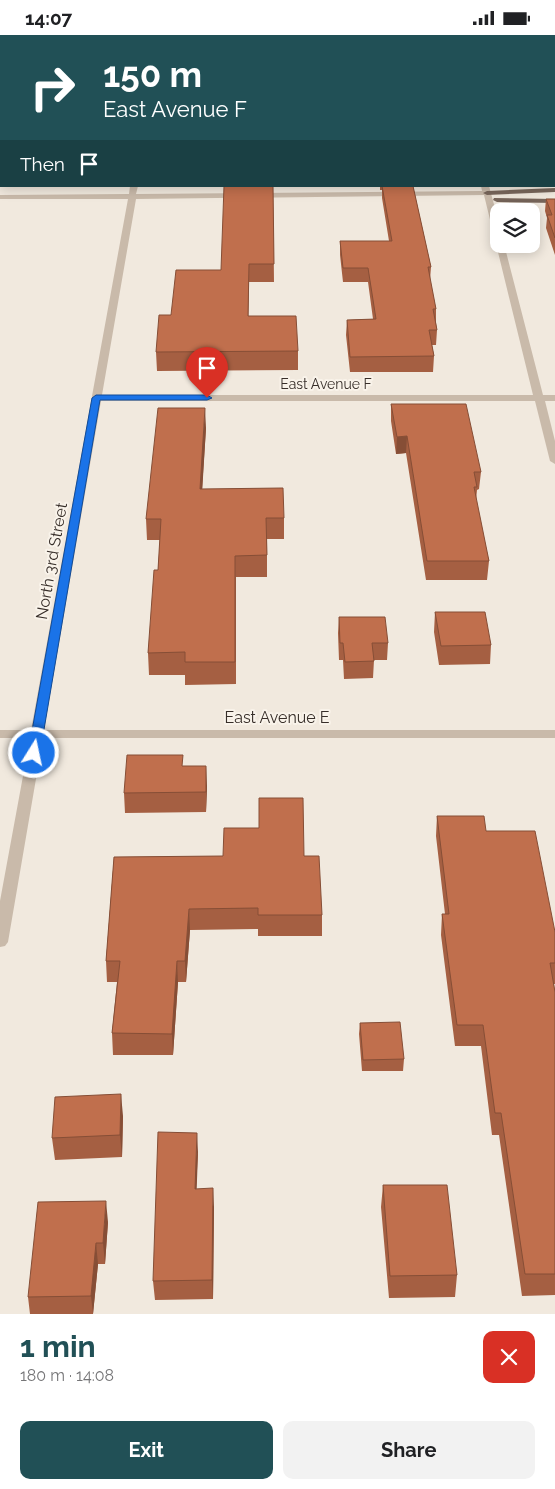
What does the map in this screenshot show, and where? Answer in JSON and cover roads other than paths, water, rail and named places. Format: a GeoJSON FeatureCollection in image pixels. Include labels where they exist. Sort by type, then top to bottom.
{"type":"FeatureCollection","features":[{"type":"Feature","properties":{"kind":"main road"},"geometry":{"type":"LineString","coordinates":[[487,193],[555,190]]}},
{"type":"Feature","properties":{"kind":"main road"},"geometry":{"type":"LineString","coordinates":[[487,193],[555,201]]}},
{"type":"Feature","properties":{"kind":"street"},"geometry":{"type":"LineString","coordinates":[[0,197],[133,191],[326,196],[487,193]]}},
{"type":"Feature","properties":{"kind":"street","name":"North 3rd Street"},"geometry":{"type":"LineString","coordinates":[[0,942],[133,191]]}},
{"type":"Feature","properties":{"kind":"street"},"geometry":{"type":"LineString","coordinates":[[502,253],[537,398],[555,461]]}},
{"type":"Feature","properties":{"kind":"street","name":"East Avenue F"},"geometry":{"type":"LineString","coordinates":[[96,398],[555,398]]}},
{"type":"Feature","properties":{"kind":"street","name":"East Avenue E"},"geometry":{"type":"LineString","coordinates":[[0,734],[555,734]]}}]}
